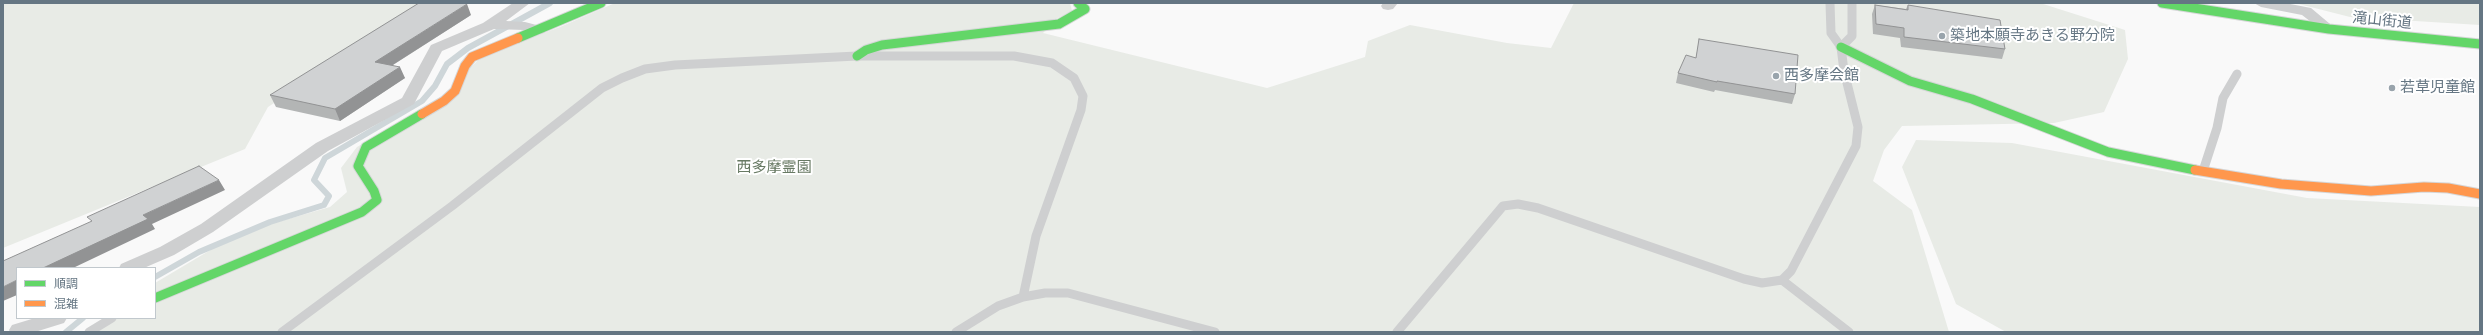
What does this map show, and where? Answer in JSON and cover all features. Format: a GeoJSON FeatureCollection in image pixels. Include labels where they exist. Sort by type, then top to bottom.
{"type":"FeatureCollection","features":[{"type":"Feature","properties":{"kind":"main road"},"geometry":{"type":"LineString","coordinates":[[156,298],[362,212],[377,200],[374,191],[358,166],[366,147],[444,101],[455,91],[465,66],[472,57],[532,28],[602,3]]}},
{"type":"Feature","properties":{"kind":"main road"},"geometry":{"type":"LineString","coordinates":[[857,56],[866,50],[882,45],[1060,24],[1085,9],[1078,3]]}},
{"type":"Feature","properties":{"kind":"main road","name":"滝山街道"},"geometry":{"type":"LineString","coordinates":[[2162,3],[2329,29],[2480,44]]}},
{"type":"Feature","properties":{"kind":"main road"},"geometry":{"type":"LineString","coordinates":[[1841,46],[1910,81],[1972,99],[2108,152],[2203,171],[2296,185],[2371,191],[2424,187],[2448,188],[2480,194]]}},
{"type":"Feature","properties":{"kind":"street"},"geometry":{"type":"LineString","coordinates":[[130,267],[167,250],[207,228],[322,147],[408,101],[436,48],[492,24],[523,3]]}},
{"type":"Feature","properties":{"kind":"street"},"geometry":{"type":"LineString","coordinates":[[2261,3],[2306,12],[2329,29]]}},
{"type":"Feature","properties":{"kind":"street"},"geometry":{"type":"LineString","coordinates":[[492,24],[532,28]]}},
{"type":"Feature","properties":{"kind":"street"},"geometry":{"type":"LineString","coordinates":[[18,331],[34,319]]}},
{"type":"Feature","properties":{"kind":"street"},"geometry":{"type":"LineString","coordinates":[[18,331],[54,319]]}},
{"type":"Feature","properties":{"kind":"lane"},"geometry":{"type":"LineString","coordinates":[[1397,332],[1503,206],[1518,204],[1538,208],[1744,279],[1762,283],[1782,280],[1791,271],[1856,146],[1858,127],[1844,71],[1841,46],[1831,33],[1830,3]]}},
{"type":"Feature","properties":{"kind":"lane"},"geometry":{"type":"LineString","coordinates":[[1841,46],[1852,36],[1852,3]]}},
{"type":"Feature","properties":{"kind":"lane"},"geometry":{"type":"LineString","coordinates":[[282,332],[452,206],[590,97],[622,78],[645,69],[675,65],[857,56],[1014,56],[1052,63],[1074,78],[1083,96],[1081,110],[1036,236],[1023,297]]}},
{"type":"Feature","properties":{"kind":"lane"},"geometry":{"type":"LineString","coordinates":[[2203,171],[2217,128],[2223,98],[2237,74]]}},
{"type":"Feature","properties":{"kind":"lane"},"geometry":{"type":"LineString","coordinates":[[1782,280],[1849,332]]}},
{"type":"Feature","properties":{"kind":"lane"},"geometry":{"type":"LineString","coordinates":[[956,332],[998,306],[1023,297],[1045,293],[1068,293],[1215,332]]}},
{"type":"Feature","properties":{"kind":"lane"},"geometry":{"type":"LineString","coordinates":[[89,332],[110,319]]}},
{"type":"Feature","properties":{"kind":"green space"},"geometry":{"type":"Polygon","coordinates":[[[3,3],[428,3],[268,107],[245,149],[3,248],[3,3]]]}},
{"type":"Feature","properties":{"kind":"green space","name":"西多摩霊園"},"geometry":{"type":"Polygon","coordinates":[[[615,3],[1070,3],[1072,11],[1056,19],[1043,33],[1267,88],[1365,57],[1368,41],[1410,25],[1507,43],[1551,48],[1574,3],[2040,3],[2125,30],[2128,59],[2104,112],[2054,123],[1902,126],[1884,150],[1873,181],[1912,210],[1949,332],[94,332],[110,319],[156,319],[156,282],[239,233],[330,207],[347,192],[341,168],[357,147],[442,97],[482,56],[560,27],[615,3]]]}},
{"type":"Feature","properties":{"kind":"green space"},"geometry":{"type":"Polygon","coordinates":[[[2295,3],[2480,3],[2480,25],[2350,17],[2295,3]]]}},
{"type":"Feature","properties":{"kind":"green space"},"geometry":{"type":"Polygon","coordinates":[[[1916,140],[2012,143],[2307,198],[2480,207],[2480,332],[2006,332],[1956,304],[1902,167],[1916,140]]]}},
{"type":"Feature","properties":{"kind":"building"},"geometry":{"type":"Polygon","coordinates":[[[419,3],[467,4],[375,62],[400,67],[335,109],[270,95],[419,3]]]}},
{"type":"Feature","properties":{"kind":"building","name":"築地本願寺あきる野分院"},"geometry":{"type":"Polygon","coordinates":[[[1875,5],[1908,10],[1908,5],[2000,20],[2005,49],[1904,37],[1904,28],[1876,24],[1875,5]]]}},
{"type":"Feature","properties":{"kind":"building"},"geometry":{"type":"Polygon","coordinates":[[[1699,39],[1798,55],[1795,94],[1717,82],[1678,73],[1686,55],[1696,58],[1699,39]]]}},
{"type":"Feature","properties":{"kind":"building"},"geometry":{"type":"Polygon","coordinates":[[[199,166],[219,180],[143,215],[148,219],[45,267],[16,267],[16,280],[3,287],[3,261],[92,221],[87,217],[199,166]]]}},
{"type":"Feature","properties":{"kind":"waterway"},"geometry":{"type":"LineString","coordinates":[[156,276],[199,252],[270,222],[324,205],[329,196],[314,180],[325,158],[422,101],[435,86],[447,64],[468,48],[550,3]]}},
{"type":"Feature","properties":{"kind":"waterway"},"geometry":{"type":"LineString","coordinates":[[66,332],[82,319]]}},
{"type":"Feature","properties":{"kind":"traffic: fast"},"geometry":{"type":"LineString","coordinates":[[518,38],[601,3]]}},
{"type":"Feature","properties":{"kind":"traffic: fast"},"geometry":{"type":"LineString","coordinates":[[857,56],[866,50],[882,45],[1059,24],[1085,9],[1078,3]]}},
{"type":"Feature","properties":{"kind":"traffic: fast"},"geometry":{"type":"LineString","coordinates":[[2162,3],[2329,29],[2480,44]]}},
{"type":"Feature","properties":{"kind":"traffic: fast"},"geometry":{"type":"LineString","coordinates":[[1841,47],[1910,81],[1972,99],[2108,152],[2195,170]]}},
{"type":"Feature","properties":{"kind":"traffic: fast"},"geometry":{"type":"LineString","coordinates":[[156,298],[362,212],[377,200],[374,191],[358,166],[366,147],[422,114]]}},
{"type":"Feature","properties":{"kind":"traffic: slow"},"geometry":{"type":"LineString","coordinates":[[422,114],[444,101],[455,91],[465,66],[472,57],[518,38]]}},
{"type":"Feature","properties":{"kind":"traffic: slow"},"geometry":{"type":"LineString","coordinates":[[2195,170],[2281,184],[2371,191],[2424,187],[2448,188],[2480,194]]}},
{"type":"Feature","properties":{"kind":"place","name":"築地本願寺あきる野分院"},"geometry":{"type":"Point","coordinates":[1942,36]}},
{"type":"Feature","properties":{"kind":"place","name":"西多摩会館"},"geometry":{"type":"Point","coordinates":[1776,76]}},
{"type":"Feature","properties":{"kind":"place","name":"若草児童館"},"geometry":{"type":"Point","coordinates":[2392,88]}}]}
